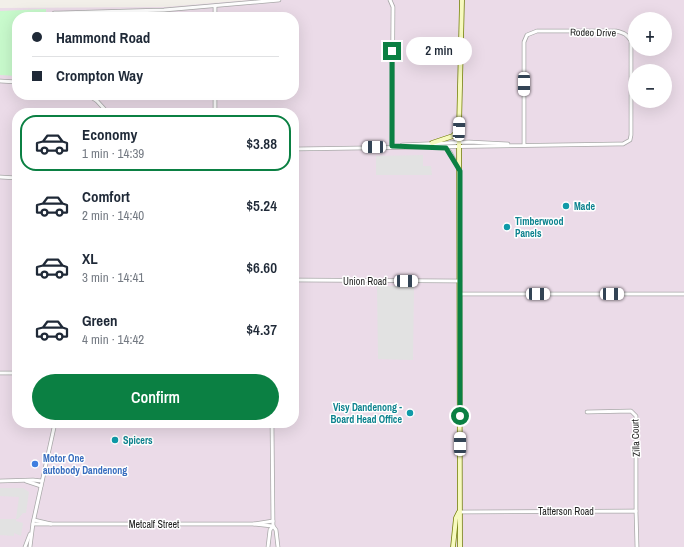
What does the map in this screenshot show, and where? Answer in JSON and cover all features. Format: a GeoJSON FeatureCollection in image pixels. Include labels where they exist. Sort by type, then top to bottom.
{"type":"FeatureCollection","features":[{"type":"Feature","properties":{"kind":"main road"},"geometry":{"type":"LineString","coordinates":[[460,547],[459,129],[462,0]]}},
{"type":"Feature","properties":{"kind":"main road"},"geometry":{"type":"LineString","coordinates":[[432,143],[453,136],[459,129]]}},
{"type":"Feature","properties":{"kind":"main road"},"geometry":{"type":"LineString","coordinates":[[453,547],[456,518],[459,512]]}},
{"type":"Feature","properties":{"kind":"street"},"geometry":{"type":"LineString","coordinates":[[94,12],[164,10],[279,0]]}},
{"type":"Feature","properties":{"kind":"street"},"geometry":{"type":"LineString","coordinates":[[390,0],[393,7],[392,146]]}},
{"type":"Feature","properties":{"kind":"street"},"geometry":{"type":"LineString","coordinates":[[215,6],[215,12]]}},
{"type":"Feature","properties":{"kind":"street","name":"Rodeo Drive"},"geometry":{"type":"LineString","coordinates":[[460,145],[623,144],[630,140],[632,45],[629,36],[625,33],[616,32],[537,31],[527,36],[524,42],[524,144]]}},
{"type":"Feature","properties":{"kind":"street"},"geometry":{"type":"LineString","coordinates":[[0,81],[12,82]]}},
{"type":"Feature","properties":{"kind":"street"},"geometry":{"type":"LineString","coordinates":[[96,100],[103,108]]}},
{"type":"Feature","properties":{"kind":"street"},"geometry":{"type":"LineString","coordinates":[[397,146],[432,143],[460,145]]}},
{"type":"Feature","properties":{"kind":"street"},"geometry":{"type":"LineString","coordinates":[[299,149],[392,146],[446,148],[460,145]]}},
{"type":"Feature","properties":{"kind":"street"},"geometry":{"type":"LineString","coordinates":[[446,148],[460,171]]}},
{"type":"Feature","properties":{"kind":"street"},"geometry":{"type":"LineString","coordinates":[[0,177],[12,178]]}},
{"type":"Feature","properties":{"kind":"street","name":"Union Road"},"geometry":{"type":"LineString","coordinates":[[299,280],[460,281]]}},
{"type":"Feature","properties":{"kind":"street"},"geometry":{"type":"LineString","coordinates":[[460,294],[684,294]]}},
{"type":"Feature","properties":{"kind":"street"},"geometry":{"type":"LineString","coordinates":[[0,373],[12,374]]}},
{"type":"Feature","properties":{"kind":"street","name":"Zilla Court"},"geometry":{"type":"LineString","coordinates":[[587,412],[631,411],[636,416],[636,511]]}},
{"type":"Feature","properties":{"kind":"street"},"geometry":{"type":"LineString","coordinates":[[25,547],[34,520],[54,428]]}},
{"type":"Feature","properties":{"kind":"street"},"geometry":{"type":"LineString","coordinates":[[268,547],[270,530],[273,526],[272,428]]}},
{"type":"Feature","properties":{"kind":"street"},"geometry":{"type":"LineString","coordinates":[[0,481],[42,482]]}},
{"type":"Feature","properties":{"kind":"street"},"geometry":{"type":"LineString","coordinates":[[24,481],[41,486]]}},
{"type":"Feature","properties":{"kind":"street"},"geometry":{"type":"LineString","coordinates":[[636,511],[637,547]]}},
{"type":"Feature","properties":{"kind":"street","name":"Tatterson Road"},"geometry":{"type":"LineString","coordinates":[[459,512],[636,511]]}},
{"type":"Feature","properties":{"kind":"street","name":"Metcalf Street"},"geometry":{"type":"LineString","coordinates":[[34,520],[55,525]]}},
{"type":"Feature","properties":{"kind":"street","name":"Metcalf Street"},"geometry":{"type":"LineString","coordinates":[[254,524],[273,521]]}},
{"type":"Feature","properties":{"kind":"street","name":"Metcalf Street"},"geometry":{"type":"LineString","coordinates":[[32,526],[254,524],[273,526]]}},
{"type":"Feature","properties":{"kind":"street"},"geometry":{"type":"LineString","coordinates":[[30,547],[32,526]]}},
{"type":"Feature","properties":{"kind":"street"},"geometry":{"type":"LineString","coordinates":[[273,526],[276,530],[278,547]]}},
{"type":"Feature","properties":{"kind":"shaded area"},"geometry":{"type":"Polygon","coordinates":[[[249,0],[684,0],[684,547],[0,547],[0,8],[166,7],[249,0]]]}},
{"type":"Feature","properties":{"kind":"shaded area"},"geometry":{"type":"Polygon","coordinates":[[[423,155],[423,166],[431,166],[432,175],[376,175],[376,156],[423,155]]]}},
{"type":"Feature","properties":{"kind":"shaded area"},"geometry":{"type":"Polygon","coordinates":[[[377,286],[414,286],[413,360],[378,359],[377,286]]]}},
{"type":"Feature","properties":{"kind":"shaded area"},"geometry":{"type":"Polygon","coordinates":[[[0,488],[23,488],[29,492],[26,513],[23,513],[18,519],[16,519],[19,497],[0,496],[0,488]]]}},
{"type":"Feature","properties":{"kind":"shaded area"},"geometry":{"type":"Polygon","coordinates":[[[0,519],[16,519],[16,521],[23,523],[21,536],[14,533],[14,536],[0,535],[0,519]]]}},
{"type":"Feature","properties":{"kind":"green space"},"geometry":{"type":"Polygon","coordinates":[[[46,9],[46,12],[12,12],[12,76],[0,75],[0,11],[46,9]]]}},
{"type":"Feature","properties":{"kind":"place","name":"Made"},"geometry":{"type":"Point","coordinates":[566,206]}},
{"type":"Feature","properties":{"kind":"place","name":"Timberwood Panels"},"geometry":{"type":"Point","coordinates":[507,227]}},
{"type":"Feature","properties":{"kind":"place","name":"Visy Dandenong - Board Head Office"},"geometry":{"type":"Point","coordinates":[410,413]}},
{"type":"Feature","properties":{"kind":"place","name":"Spicers"},"geometry":{"type":"Point","coordinates":[115,440]}},
{"type":"Feature","properties":{"kind":"place","name":"Motor One autobody Dandenong"},"geometry":{"type":"Point","coordinates":[35,464]}},
{"type":"Feature","properties":{"kind":"route"},"geometry":{"type":"LineString","coordinates":[[392,51],[392,146],[446,148],[450,152],[460,171],[460,416]]}}]}
